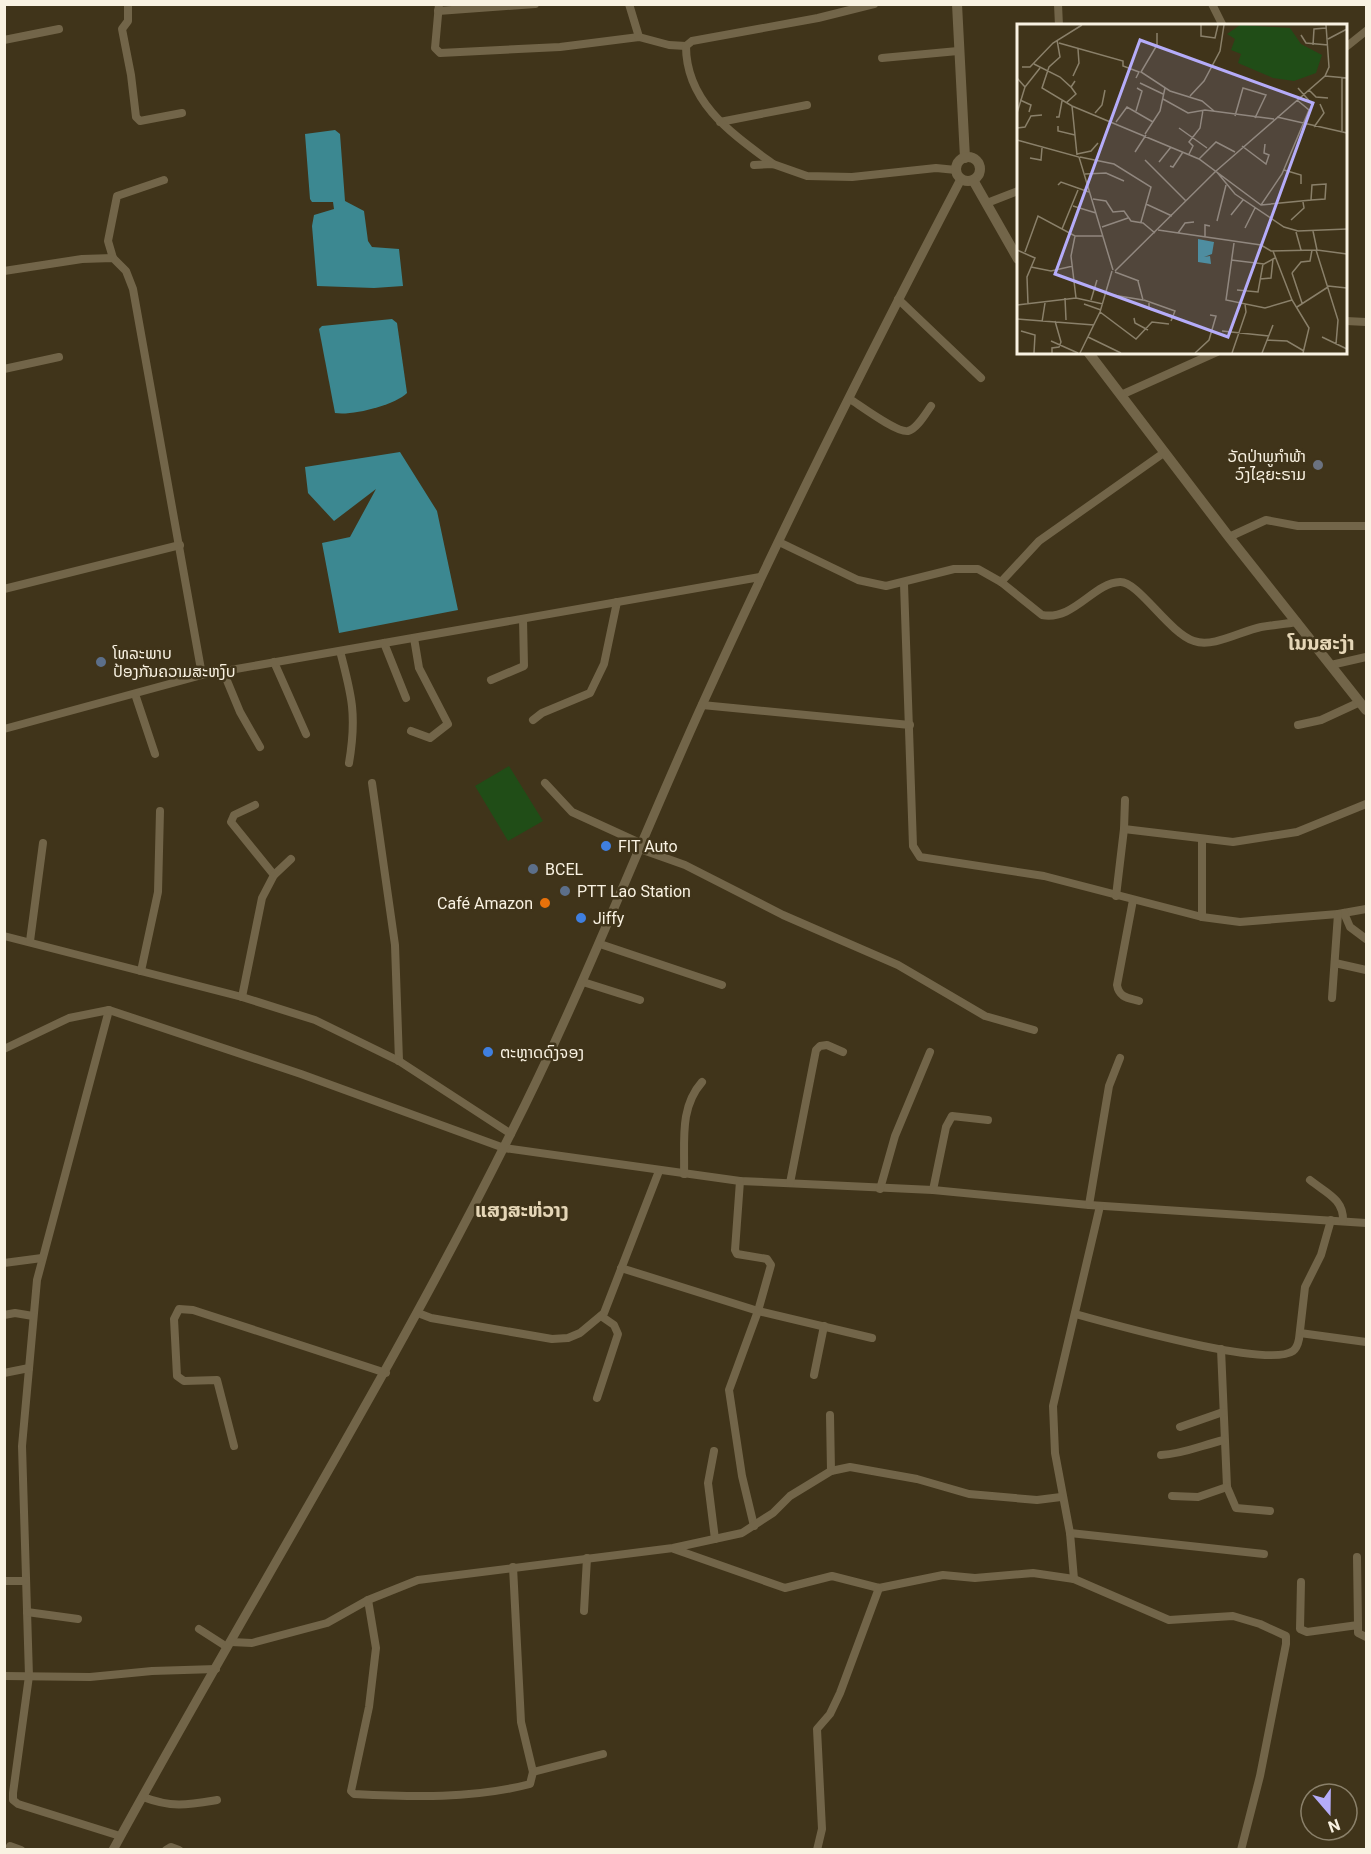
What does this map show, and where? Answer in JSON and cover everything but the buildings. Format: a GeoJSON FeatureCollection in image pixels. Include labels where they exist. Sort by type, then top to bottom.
{"type":"FeatureCollection","features":[{"type":"Feature","properties":{"kind":"main road"},"geometry":{"type":"LineString","coordinates":[[957,4],[966,158]]}},
{"type":"Feature","properties":{"kind":"main road"},"geometry":{"type":"LineString","coordinates":[[973,180],[977,176],[979,166],[971,158],[958,162],[958,174],[973,180],[1017,257]]}},
{"type":"Feature","properties":{"kind":"main road"},"geometry":{"type":"LineString","coordinates":[[1090,354],[1229,537],[1363,706]]}},
{"type":"Feature","properties":{"kind":"street"},"geometry":{"type":"LineString","coordinates":[[128,4],[128,21],[122,29],[130,65],[136,117],[140,120],[182,113]]}},
{"type":"Feature","properties":{"kind":"street"},"geometry":{"type":"LineString","coordinates":[[535,4],[438,8],[435,48],[440,53],[560,47],[639,37],[669,45],[686,46],[692,41],[818,18],[874,4]]}},
{"type":"Feature","properties":{"kind":"street"},"geometry":{"type":"LineString","coordinates":[[629,4],[639,37]]}},
{"type":"Feature","properties":{"kind":"street"},"geometry":{"type":"LineString","coordinates":[[1058,4],[1059,24]]}},
{"type":"Feature","properties":{"kind":"street"},"geometry":{"type":"LineString","coordinates":[[1212,4],[1222,24]]}},
{"type":"Feature","properties":{"kind":"street"},"geometry":{"type":"LineString","coordinates":[[4,40],[59,29]]}},
{"type":"Feature","properties":{"kind":"street"},"geometry":{"type":"LineString","coordinates":[[1347,46],[1366,31]]}},
{"type":"Feature","properties":{"kind":"street"},"geometry":{"type":"LineString","coordinates":[[113,1850],[386,1373],[504,1148],[583,982],[702,705],[760,577],[850,399],[958,174],[936,168],[852,177],[807,176],[773,164],[720,122],[703,102],[690,78],[686,46]]}},
{"type":"Feature","properties":{"kind":"street"},"geometry":{"type":"LineString","coordinates":[[882,58],[958,51]]}},
{"type":"Feature","properties":{"kind":"street"},"geometry":{"type":"LineString","coordinates":[[720,122],[807,105]]}},
{"type":"Feature","properties":{"kind":"street"},"geometry":{"type":"LineString","coordinates":[[754,165],[773,164]]}},
{"type":"Feature","properties":{"kind":"street"},"geometry":{"type":"LineString","coordinates":[[164,180],[117,196],[108,242],[113,258],[126,271],[133,289],[202,675]]}},
{"type":"Feature","properties":{"kind":"street"},"geometry":{"type":"LineString","coordinates":[[987,202],[1017,191]]}},
{"type":"Feature","properties":{"kind":"street"},"geometry":{"type":"LineString","coordinates":[[4,271],[82,259],[113,258]]}},
{"type":"Feature","properties":{"kind":"street"},"geometry":{"type":"LineString","coordinates":[[898,299],[981,378]]}},
{"type":"Feature","properties":{"kind":"street"},"geometry":{"type":"LineString","coordinates":[[1347,321],[1366,322]]}},
{"type":"Feature","properties":{"kind":"street"},"geometry":{"type":"LineString","coordinates":[[1121,395],[1213,354]]}},
{"type":"Feature","properties":{"kind":"street"},"geometry":{"type":"LineString","coordinates":[[4,369],[59,357]]}},
{"type":"Feature","properties":{"kind":"street"},"geometry":{"type":"LineString","coordinates":[[850,399],[895,428],[906,432],[912,430],[931,406]]}},
{"type":"Feature","properties":{"kind":"street"},"geometry":{"type":"LineString","coordinates":[[1001,582],[1039,541],[1165,452]]}},
{"type":"Feature","properties":{"kind":"street"},"geometry":{"type":"LineString","coordinates":[[1229,537],[1266,520],[1298,526],[1366,526]]}},
{"type":"Feature","properties":{"kind":"street"},"geometry":{"type":"LineString","coordinates":[[778,542],[858,580],[886,586],[904,584],[964,568],[978,569],[1001,582],[1042,615],[1048,616],[1061,614],[1113,583],[1125,582],[1137,588],[1165,620],[1188,638],[1198,642],[1262,627],[1297,622]]}},
{"type":"Feature","properties":{"kind":"street"},"geometry":{"type":"LineString","coordinates":[[4,589],[180,545]]}},
{"type":"Feature","properties":{"kind":"street"},"geometry":{"type":"LineString","coordinates":[[4,729],[202,675],[760,577]]}},
{"type":"Feature","properties":{"kind":"street"},"geometry":{"type":"LineString","coordinates":[[904,584],[913,846],[920,857],[1044,876],[1202,917],[1240,922],[1341,914],[1366,909]]}},
{"type":"Feature","properties":{"kind":"street"},"geometry":{"type":"LineString","coordinates":[[533,720],[542,713],[590,693],[604,664],[617,602]]}},
{"type":"Feature","properties":{"kind":"street"},"geometry":{"type":"LineString","coordinates":[[491,680],[524,666],[523,619]]}},
{"type":"Feature","properties":{"kind":"street"},"geometry":{"type":"LineString","coordinates":[[411,731],[430,738],[448,724],[419,668],[414,638]]}},
{"type":"Feature","properties":{"kind":"street"},"geometry":{"type":"LineString","coordinates":[[384,643],[406,698]]}},
{"type":"Feature","properties":{"kind":"street"},"geometry":{"type":"LineString","coordinates":[[340,651],[353,701],[355,719],[349,763]]}},
{"type":"Feature","properties":{"kind":"street"},"geometry":{"type":"LineString","coordinates":[[1330,664],[1366,657]]}},
{"type":"Feature","properties":{"kind":"street"},"geometry":{"type":"LineString","coordinates":[[274,663],[306,734]]}},
{"type":"Feature","properties":{"kind":"street"},"geometry":{"type":"LineString","coordinates":[[224,671],[240,712],[260,747]]}},
{"type":"Feature","properties":{"kind":"street"},"geometry":{"type":"LineString","coordinates":[[135,694],[155,754]]}},
{"type":"Feature","properties":{"kind":"street"},"geometry":{"type":"LineString","coordinates":[[702,705],[910,725]]}},
{"type":"Feature","properties":{"kind":"street"},"geometry":{"type":"LineString","coordinates":[[1298,725],[1363,706]]}},
{"type":"Feature","properties":{"kind":"street"},"geometry":{"type":"LineString","coordinates":[[372,783],[395,945],[399,1061]]}},
{"type":"Feature","properties":{"kind":"street"},"geometry":{"type":"LineString","coordinates":[[545,783],[572,812],[740,891],[783,915],[898,965],[985,1016],[1034,1030]]}},
{"type":"Feature","properties":{"kind":"street"},"geometry":{"type":"LineString","coordinates":[[1116,896],[1125,800]]}},
{"type":"Feature","properties":{"kind":"street"},"geometry":{"type":"LineString","coordinates":[[1124,829],[1233,842],[1298,832],[1366,804]]}},
{"type":"Feature","properties":{"kind":"street"},"geometry":{"type":"LineString","coordinates":[[255,805],[234,815],[231,822],[274,875]]}},
{"type":"Feature","properties":{"kind":"street"},"geometry":{"type":"LineString","coordinates":[[141,970],[158,892],[160,811]]}},
{"type":"Feature","properties":{"kind":"street"},"geometry":{"type":"LineString","coordinates":[[1202,839],[1202,917]]}},
{"type":"Feature","properties":{"kind":"street"},"geometry":{"type":"LineString","coordinates":[[30,941],[43,843]]}},
{"type":"Feature","properties":{"kind":"street"},"geometry":{"type":"LineString","coordinates":[[242,997],[262,898],[274,875],[291,859]]}},
{"type":"Feature","properties":{"kind":"street"},"geometry":{"type":"LineString","coordinates":[[1133,900],[1117,986],[1118,992],[1123,996],[1139,1001]]}},
{"type":"Feature","properties":{"kind":"street"},"geometry":{"type":"LineString","coordinates":[[1341,914],[1350,927],[1366,939]]}},
{"type":"Feature","properties":{"kind":"street"},"geometry":{"type":"LineString","coordinates":[[1332,998],[1341,914]]}},
{"type":"Feature","properties":{"kind":"street"},"geometry":{"type":"LineString","coordinates":[[4,936],[242,997],[315,1020],[399,1061],[511,1134]]}},
{"type":"Feature","properties":{"kind":"street"},"geometry":{"type":"LineString","coordinates":[[600,944],[722,985]]}},
{"type":"Feature","properties":{"kind":"street"},"geometry":{"type":"LineString","coordinates":[[1335,963],[1366,970]]}},
{"type":"Feature","properties":{"kind":"street"},"geometry":{"type":"LineString","coordinates":[[583,982],[640,1000]]}},
{"type":"Feature","properties":{"kind":"street"},"geometry":{"type":"LineString","coordinates":[[4,1048],[69,1018],[109,1010],[301,1074],[504,1148],[659,1172],[740,1181],[933,1190],[1100,1206],[1366,1223]]}},
{"type":"Feature","properties":{"kind":"street"},"geometry":{"type":"LineString","coordinates":[[109,1010],[37,1280],[22,1446],[29,1676],[13,1800],[120,1836]]}},
{"type":"Feature","properties":{"kind":"street"},"geometry":{"type":"LineString","coordinates":[[790,1183],[816,1050],[820,1046],[827,1045],[843,1052]]}},
{"type":"Feature","properties":{"kind":"street"},"geometry":{"type":"LineString","coordinates":[[880,1189],[895,1136],[930,1052]]}},
{"type":"Feature","properties":{"kind":"street"},"geometry":{"type":"LineString","coordinates":[[1089,1205],[1109,1086],[1120,1058]]}},
{"type":"Feature","properties":{"kind":"street"},"geometry":{"type":"LineString","coordinates":[[684,1174],[685,1111],[690,1098],[702,1082]]}},
{"type":"Feature","properties":{"kind":"street"},"geometry":{"type":"LineString","coordinates":[[933,1190],[946,1127],[952,1116],[988,1120]]}},
{"type":"Feature","properties":{"kind":"street"},"geometry":{"type":"LineString","coordinates":[[418,1313],[432,1318],[552,1339],[568,1338],[580,1333],[601,1316],[659,1172]]}},
{"type":"Feature","properties":{"kind":"street"},"geometry":{"type":"LineString","coordinates":[[1310,1180],[1340,1203],[1344,1210],[1343,1221]]}},
{"type":"Feature","properties":{"kind":"street"},"geometry":{"type":"LineString","coordinates":[[740,1181],[735,1250],[738,1254],[766,1259],[771,1265],[758,1311],[729,1390],[742,1476],[754,1526]]}},
{"type":"Feature","properties":{"kind":"street"},"geometry":{"type":"LineString","coordinates":[[1074,1579],[1070,1533],[1061,1497],[1063,1491],[1055,1453],[1053,1406],[1100,1206]]}},
{"type":"Feature","properties":{"kind":"street"},"geometry":{"type":"LineString","coordinates":[[1075,1314],[1167,1340],[1221,1349],[1280,1355],[1292,1353],[1297,1348],[1300,1333],[1305,1287],[1321,1255],[1331,1220]]}},
{"type":"Feature","properties":{"kind":"street"},"geometry":{"type":"LineString","coordinates":[[4,1263],[42,1258]]}},
{"type":"Feature","properties":{"kind":"street"},"geometry":{"type":"LineString","coordinates":[[621,1268],[758,1311],[872,1338]]}},
{"type":"Feature","properties":{"kind":"street"},"geometry":{"type":"LineString","coordinates":[[234,1446],[217,1380],[184,1381],[177,1376],[174,1319],[179,1310],[193,1310],[386,1373]]}},
{"type":"Feature","properties":{"kind":"street"},"geometry":{"type":"LineString","coordinates":[[4,1315],[15,1313],[33,1316]]}},
{"type":"Feature","properties":{"kind":"street"},"geometry":{"type":"LineString","coordinates":[[597,1398],[618,1334],[614,1325],[601,1316]]}},
{"type":"Feature","properties":{"kind":"street"},"geometry":{"type":"LineString","coordinates":[[814,1375],[824,1326]]}},
{"type":"Feature","properties":{"kind":"street"},"geometry":{"type":"LineString","coordinates":[[1300,1333],[1366,1342]]}},
{"type":"Feature","properties":{"kind":"street"},"geometry":{"type":"LineString","coordinates":[[1221,1349],[1227,1487],[1236,1508],[1270,1511]]}},
{"type":"Feature","properties":{"kind":"street"},"geometry":{"type":"LineString","coordinates":[[4,1373],[29,1368]]}},
{"type":"Feature","properties":{"kind":"street"},"geometry":{"type":"LineString","coordinates":[[1180,1427],[1222,1412]]}},
{"type":"Feature","properties":{"kind":"street"},"geometry":{"type":"LineString","coordinates":[[830,1415],[831,1471]]}},
{"type":"Feature","properties":{"kind":"street"},"geometry":{"type":"LineString","coordinates":[[1161,1455],[1182,1454],[1196,1447],[1224,1440]]}},
{"type":"Feature","properties":{"kind":"street"},"geometry":{"type":"LineString","coordinates":[[714,1451],[708,1483],[715,1539]]}},
{"type":"Feature","properties":{"kind":"street"},"geometry":{"type":"LineString","coordinates":[[199,1629],[229,1645],[252,1643],[327,1623],[368,1600],[418,1580],[673,1548],[742,1533],[790,1496],[831,1471],[849,1467],[879,1470],[969,1494],[1037,1500],[1061,1497]]}},
{"type":"Feature","properties":{"kind":"street"},"geometry":{"type":"LineString","coordinates":[[1172,1496],[1198,1497],[1227,1487]]}},
{"type":"Feature","properties":{"kind":"street"},"geometry":{"type":"LineString","coordinates":[[1070,1533],[1264,1554]]}},
{"type":"Feature","properties":{"kind":"street"},"geometry":{"type":"LineString","coordinates":[[673,1548],[785,1588],[832,1576],[879,1587],[943,1575],[975,1578],[1033,1573],[1074,1579],[1169,1620],[1233,1616],[1286,1636],[1260,1776],[1240,1850]]}},
{"type":"Feature","properties":{"kind":"street"},"geometry":{"type":"LineString","coordinates":[[1356,1557],[1358,1633],[1366,1637]]}},
{"type":"Feature","properties":{"kind":"street"},"geometry":{"type":"LineString","coordinates":[[584,1611],[586,1558]]}},
{"type":"Feature","properties":{"kind":"street"},"geometry":{"type":"LineString","coordinates":[[368,1600],[376,1648],[369,1707],[351,1791],[354,1794],[407,1797],[444,1796],[530,1784],[533,1772],[521,1722],[513,1567]]}},
{"type":"Feature","properties":{"kind":"street"},"geometry":{"type":"LineString","coordinates":[[4,1581],[25,1581]]}},
{"type":"Feature","properties":{"kind":"street"},"geometry":{"type":"LineString","coordinates":[[1301,1582],[1300,1629],[1307,1632],[1358,1625]]}},
{"type":"Feature","properties":{"kind":"street"},"geometry":{"type":"LineString","coordinates":[[817,1850],[822,1829],[817,1729],[830,1714],[840,1693],[879,1587]]}},
{"type":"Feature","properties":{"kind":"street"},"geometry":{"type":"LineString","coordinates":[[27,1611],[78,1619]]}},
{"type":"Feature","properties":{"kind":"street"},"geometry":{"type":"LineString","coordinates":[[4,1676],[90,1677],[152,1671],[216,1669]]}},
{"type":"Feature","properties":{"kind":"street"},"geometry":{"type":"LineString","coordinates":[[533,1772],[603,1754]]}},
{"type":"Feature","properties":{"kind":"street"},"geometry":{"type":"LineString","coordinates":[[143,1797],[164,1805],[182,1806],[217,1800]]}},
{"type":"Feature","properties":{"kind":"street"},"geometry":{"type":"LineString","coordinates":[[10,1846],[21,1850]]}},
{"type":"Feature","properties":{"kind":"street"},"geometry":{"type":"LineString","coordinates":[[166,1850],[171,1847],[179,1850]]}},
{"type":"Feature","properties":{"kind":"green space"},"geometry":{"type":"Polygon","coordinates":[[[509,766],[543,821],[508,841],[475,786],[509,766]]]}},
{"type":"Feature","properties":{"kind":"water"},"geometry":{"type":"Polygon","coordinates":[[[335,130],[340,134],[345,201],[364,211],[368,241],[372,247],[399,249],[403,286],[374,288],[317,286],[312,226],[314,215],[334,209],[333,202],[312,202],[310,199],[305,134],[335,130]]]}},
{"type":"Feature","properties":{"kind":"water"},"geometry":{"type":"Polygon","coordinates":[[[392,319],[397,323],[407,393],[393,402],[373,409],[335,413],[319,329],[322,326],[392,319]]]}},
{"type":"Feature","properties":{"kind":"water"},"geometry":{"type":"Polygon","coordinates":[[[400,452],[437,511],[458,610],[339,633],[322,543],[350,537],[376,489],[334,521],[308,493],[305,467],[400,452]]]}},
{"type":"Feature","properties":{"kind":"place","name":"ວັດປ່າພູກຳພ້າ ວົງໄຊຍະຣາມ"},"geometry":{"type":"Point","coordinates":[1318,465]}},
{"type":"Feature","properties":{"kind":"place","name":"ໂທລະພາບ ປ້ອງກັນຄວາມສະຫງົບ"},"geometry":{"type":"Point","coordinates":[101,662]}},
{"type":"Feature","properties":{"kind":"place","name":"FIT Auto"},"geometry":{"type":"Point","coordinates":[606,846]}},
{"type":"Feature","properties":{"kind":"place","name":"BCEL"},"geometry":{"type":"Point","coordinates":[533,869]}},
{"type":"Feature","properties":{"kind":"place","name":"PTT Lao Station"},"geometry":{"type":"Point","coordinates":[565,891]}},
{"type":"Feature","properties":{"kind":"place","name":"Café Amazon"},"geometry":{"type":"Point","coordinates":[545,903]}},
{"type":"Feature","properties":{"kind":"place","name":"Jiffy"},"geometry":{"type":"Point","coordinates":[581,918]}},
{"type":"Feature","properties":{"kind":"place","name":"ຕະຫຼາດດົງຈອງ"},"geometry":{"type":"Point","coordinates":[488,1052]}},
{"type":"Feature","properties":{"kind":"district","name":"ໂນນສະງ່າ"},"geometry":{"type":"Point","coordinates":[1321,643]}},
{"type":"Feature","properties":{"kind":"district","name":"ແສງສະຫ່ວາງ"},"geometry":{"type":"Point","coordinates":[522,1210]}}]}
